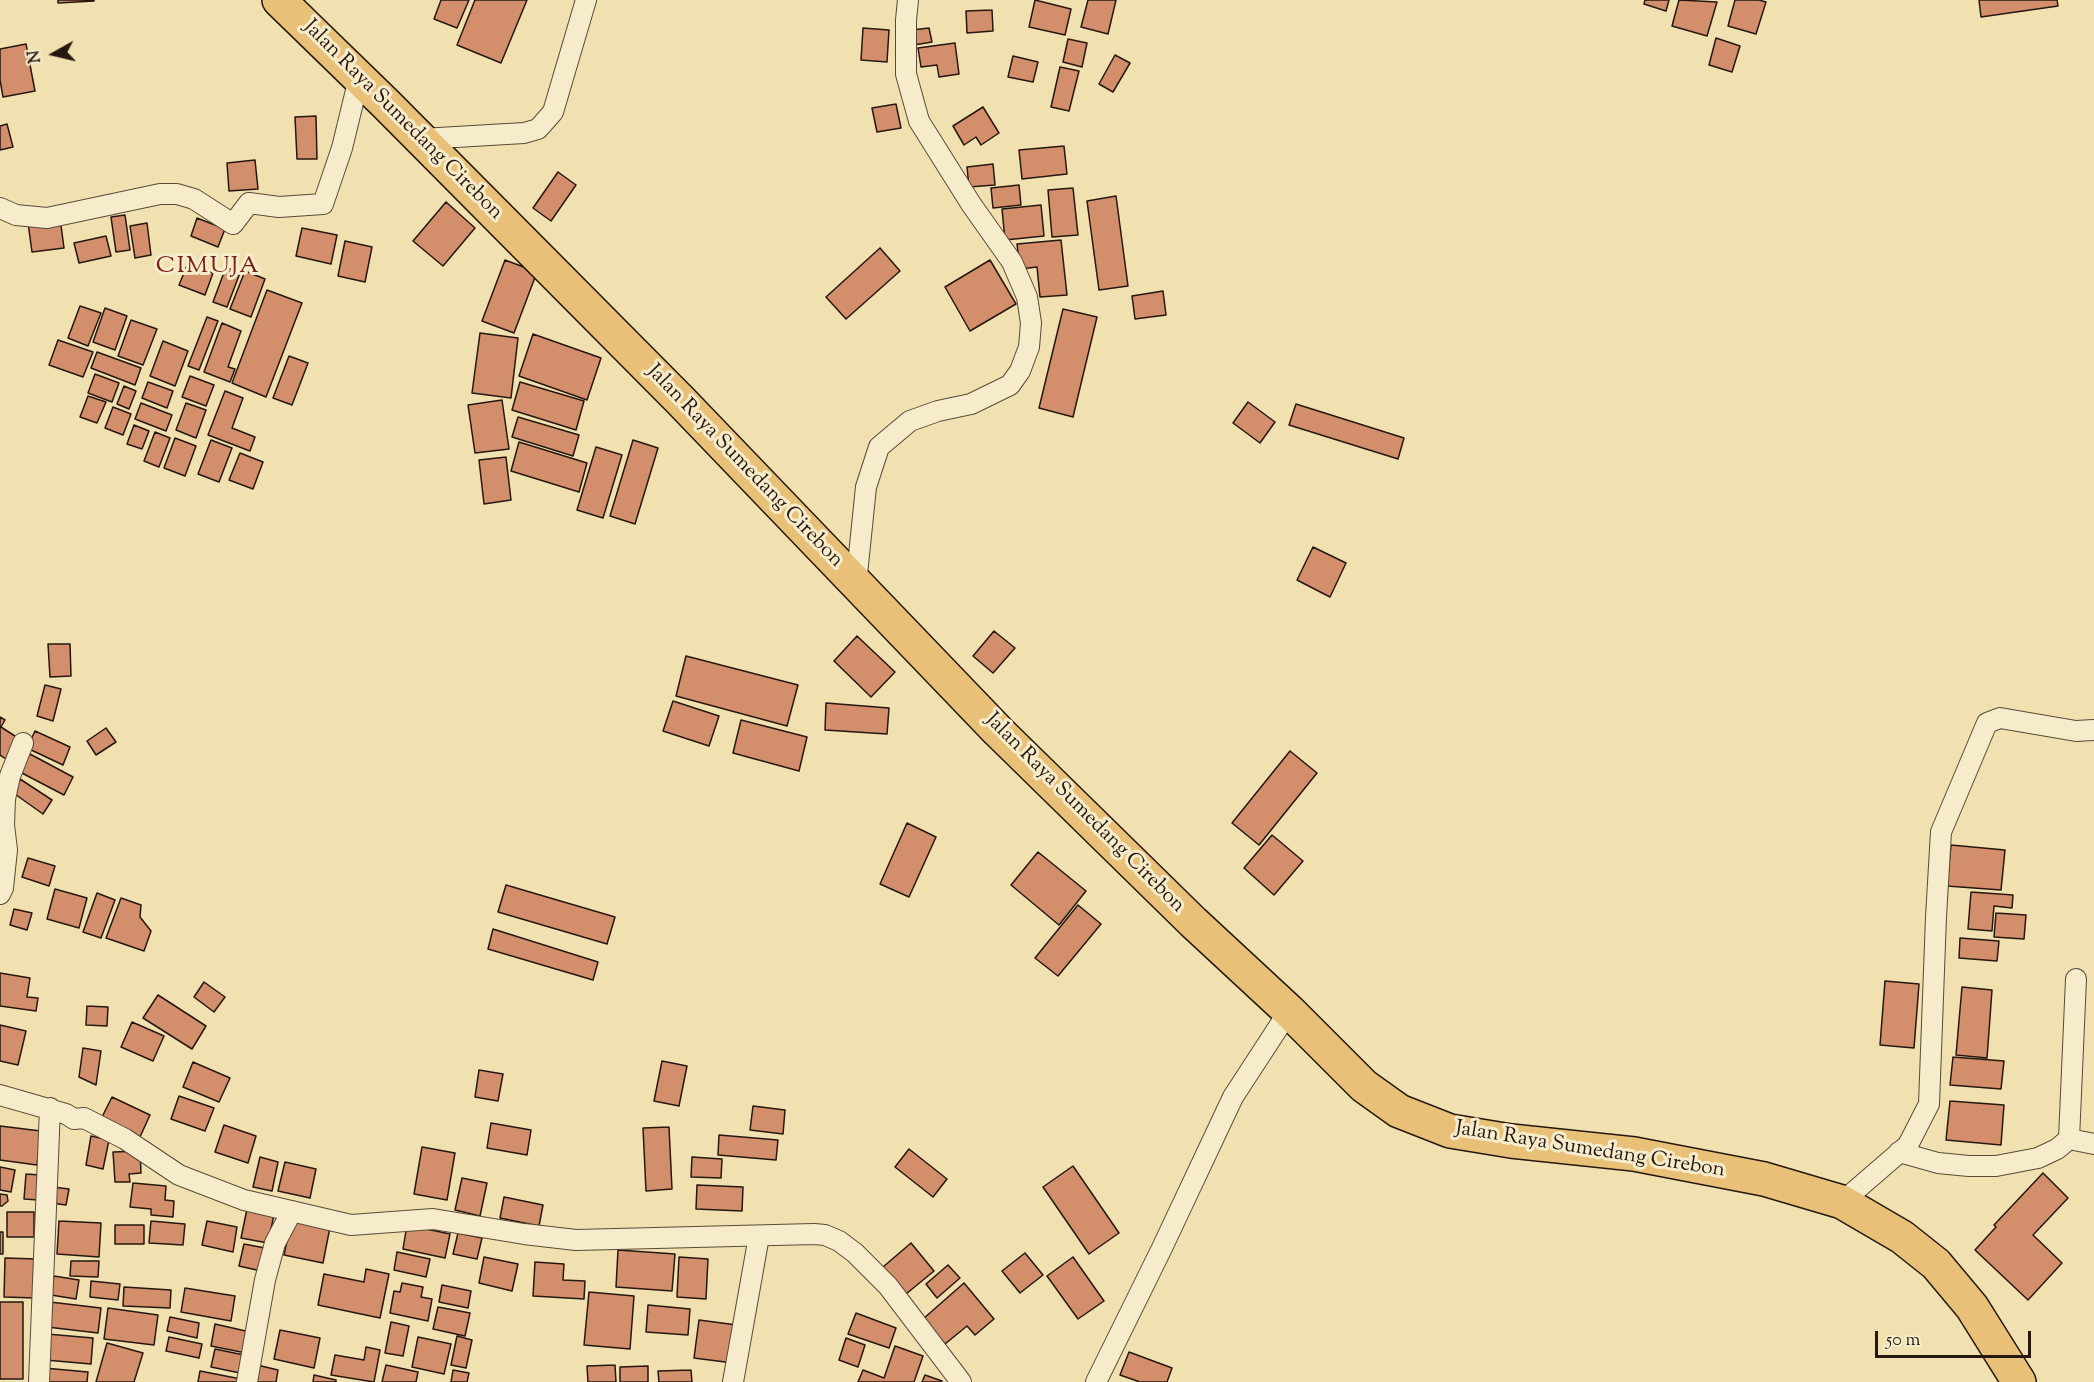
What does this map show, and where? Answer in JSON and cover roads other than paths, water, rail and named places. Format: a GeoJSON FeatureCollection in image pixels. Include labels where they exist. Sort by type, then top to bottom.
{"type":"FeatureCollection","features":[{"type":"Feature","properties":{"kind":"highway","name":"Jalan Raya Sumedang Cirebon"},"geometry":{"type":"LineString","coordinates":[[279,0],[360,78],[680,400],[998,731],[1364,1086],[1399,1111],[1450,1131],[1511,1141],[1634,1154],[1764,1179],[1842,1202],[1902,1237],[1936,1264],[1972,1307],[2019,1382]]}},
{"type":"Feature","properties":{"kind":"street"},"geometry":{"type":"LineString","coordinates":[[422,140],[524,133],[538,129],[553,112],[586,0]]}},
{"type":"Feature","properties":{"kind":"street"},"geometry":{"type":"LineString","coordinates":[[856,584],[866,487],[879,447],[910,421],[938,411],[971,404],[1010,385],[1020,371],[1029,347],[1031,323],[1027,297],[1012,262],[971,204],[919,121],[906,74],[908,0]]}},
{"type":"Feature","properties":{"kind":"street"},"geometry":{"type":"LineString","coordinates":[[0,208],[16,215],[46,218],[160,194],[177,194],[194,199],[233,224],[249,203],[279,207],[323,204],[342,148],[360,78]]}},
{"type":"Feature","properties":{"kind":"street"},"geometry":{"type":"LineString","coordinates":[[1842,1202],[1908,1145],[1929,1104],[1941,832],[1987,723],[2000,718],[2076,731],[2094,730]]}},
{"type":"Feature","properties":{"kind":"street"},"geometry":{"type":"LineString","coordinates":[[0,894],[3,888],[7,850],[2,799],[23,743]]}},
{"type":"Feature","properties":{"kind":"street"},"geometry":{"type":"LineString","coordinates":[[1899,1152],[1938,1163],[1996,1166],[2038,1158],[2057,1149],[2069,1139],[2076,979]]}},
{"type":"Feature","properties":{"kind":"street"},"geometry":{"type":"LineString","coordinates":[[1096,1382],[1233,1097],[1289,1011]]}},
{"type":"Feature","properties":{"kind":"street"},"geometry":{"type":"LineString","coordinates":[[0,1095],[50,1108],[74,1119],[84,1118],[125,1139],[179,1175],[244,1200],[351,1225],[427,1219],[576,1240],[825,1235],[855,1253],[888,1286],[961,1382]]}},
{"type":"Feature","properties":{"kind":"street"},"geometry":{"type":"LineString","coordinates":[[39,1382],[50,1108]]}},
{"type":"Feature","properties":{"kind":"street"},"geometry":{"type":"LineString","coordinates":[[2069,1139],[2094,1144]]}},
{"type":"Feature","properties":{"kind":"street"},"geometry":{"type":"LineString","coordinates":[[247,1382],[265,1280],[275,1243],[291,1211]]}},
{"type":"Feature","properties":{"kind":"street"},"geometry":{"type":"LineString","coordinates":[[733,1382],[759,1236]]}},
{"type":"Feature","properties":{"kind":"district","name":"CIMUJA"},"geometry":{"type":"Point","coordinates":[208,268]}}]}
